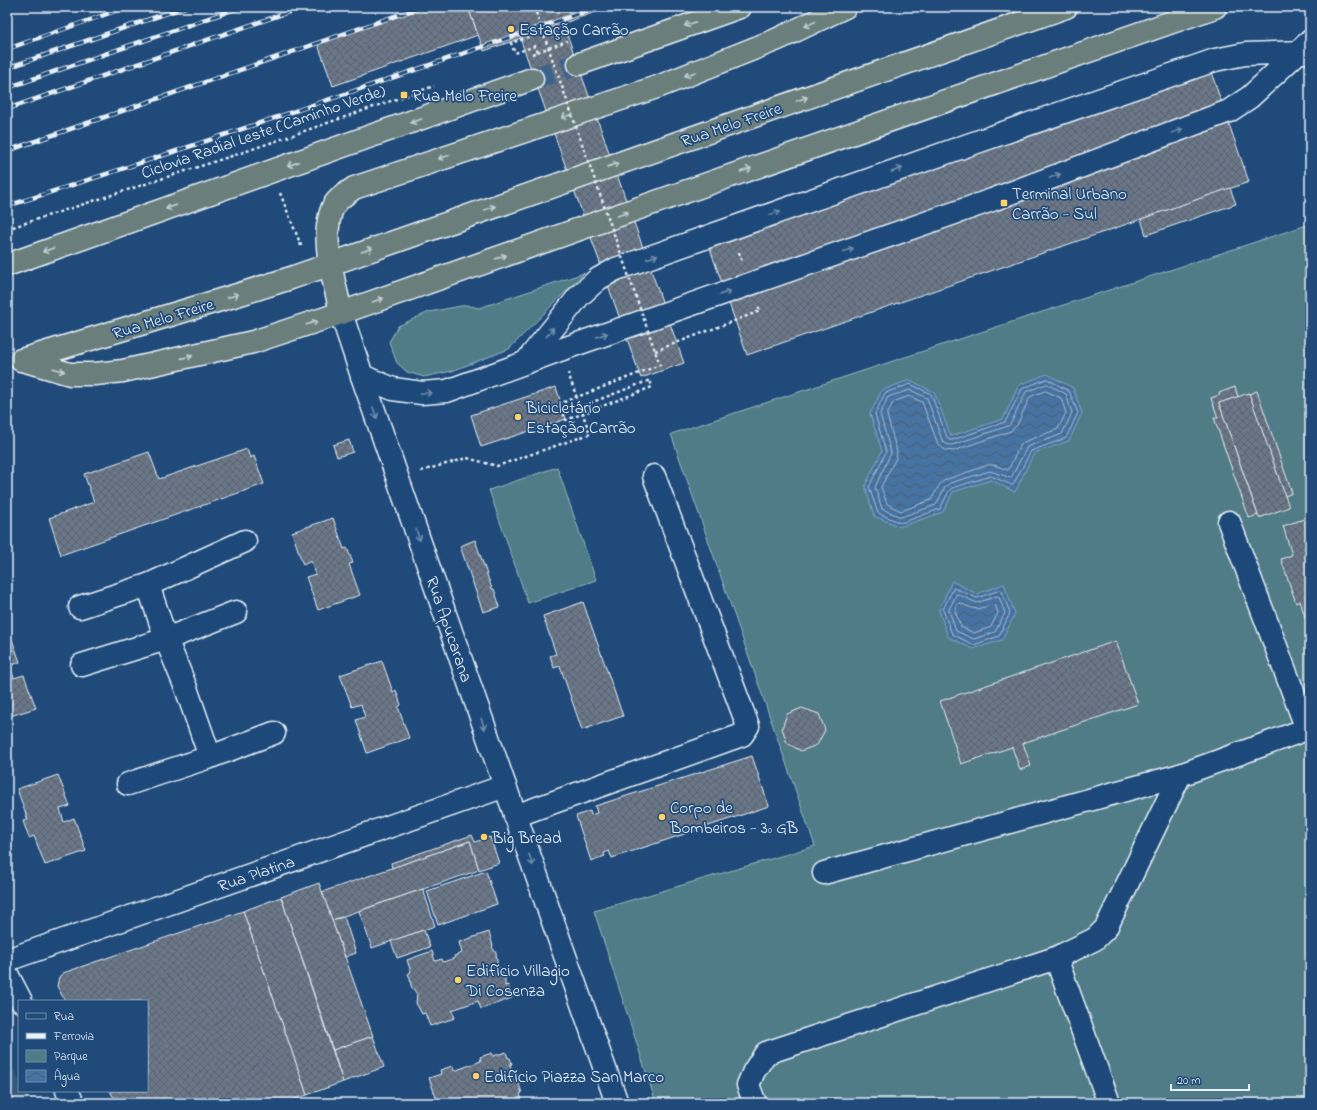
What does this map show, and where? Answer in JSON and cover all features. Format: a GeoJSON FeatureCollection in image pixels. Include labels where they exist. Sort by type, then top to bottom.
{"type":"FeatureCollection","features":[{"type":"Feature","properties":{"kind":"highway"},"geometry":{"type":"LineString","coordinates":[[579,64],[740,7]]}},
{"type":"Feature","properties":{"kind":"highway"},"geometry":{"type":"LineString","coordinates":[[341,313],[327,235],[332,209],[343,195],[354,188],[660,86],[778,39],[845,7]]}},
{"type":"Feature","properties":{"kind":"highway","name":"Rua Melo Freire"},"geometry":{"type":"LineString","coordinates":[[14,362],[237,295],[1066,7]]}},
{"type":"Feature","properties":{"kind":"highway"},"geometry":{"type":"LineString","coordinates":[[14,362],[70,374],[95,374],[123,371],[253,342],[341,313],[720,179],[1215,7]]}},
{"type":"Feature","properties":{"kind":"highway"},"geometry":{"type":"LineString","coordinates":[[7,265],[532,80]]}},
{"type":"Feature","properties":{"kind":"street"},"geometry":{"type":"LineString","coordinates":[[362,376],[393,389],[422,393],[448,391],[560,350],[992,200],[1229,111],[1250,98],[1306,48]]}},
{"type":"Feature","properties":{"kind":"street"},"geometry":{"type":"LineString","coordinates":[[526,362],[579,296],[598,279],[616,269],[1215,60],[1245,54],[1306,48]]}},
{"type":"Feature","properties":{"kind":"street","name":"Rua Apucarana"},"geometry":{"type":"LineString","coordinates":[[341,313],[504,786],[618,1103]]}},
{"type":"Feature","properties":{"kind":"street"},"geometry":{"type":"LineString","coordinates":[[515,816],[742,735],[748,726],[654,476]]}},
{"type":"Feature","properties":{"kind":"street"},"geometry":{"type":"LineString","coordinates":[[824,873],[1180,775],[1309,733],[1229,522]]}},
{"type":"Feature","properties":{"kind":"street"},"geometry":{"type":"LineString","coordinates":[[80,607],[148,585],[245,541]]}},
{"type":"Feature","properties":{"kind":"street"},"geometry":{"type":"LineString","coordinates":[[148,585],[166,640],[186,688],[210,757]]}},
{"type":"Feature","properties":{"kind":"street"},"geometry":{"type":"LineString","coordinates":[[82,665],[166,640],[236,612]]}},
{"type":"Feature","properties":{"kind":"street"},"geometry":{"type":"LineString","coordinates":[[128,784],[210,757],[274,733]]}},
{"type":"Feature","properties":{"kind":"street"},"geometry":{"type":"LineString","coordinates":[[755,1103],[748,1085],[754,1070],[766,1053],[1056,958],[1094,939],[1106,928],[1180,775]]}},
{"type":"Feature","properties":{"kind":"street","name":"Rua Platina"},"geometry":{"type":"LineString","coordinates":[[7,960],[504,786]]}},
{"type":"Feature","properties":{"kind":"street"},"geometry":{"type":"LineString","coordinates":[[1056,958],[1109,1103]]}},
{"type":"Feature","properties":{"kind":"street"},"geometry":{"type":"LineString","coordinates":[[7,974],[20,1000]]}},
{"type":"Feature","properties":{"kind":"street"},"geometry":{"type":"LineString","coordinates":[[68,1092],[73,1103]]}},
{"type":"Feature","properties":{"kind":"path"},"geometry":{"type":"LineString","coordinates":[[534,7],[660,365],[559,404],[566,420],[652,387],[650,380],[580,407]]}},
{"type":"Feature","properties":{"kind":"path"},"geometry":{"type":"LineString","coordinates":[[535,46],[515,53],[511,43],[543,32]]}},
{"type":"Feature","properties":{"kind":"path"},"geometry":{"type":"LineString","coordinates":[[530,55],[574,39]]}},
{"type":"Feature","properties":{"kind":"path","name":"Ciclovia Radial Leste (Caminho Verde)"},"geometry":{"type":"LineString","coordinates":[[7,229],[244,152],[441,83]]}},
{"type":"Feature","properties":{"kind":"path"},"geometry":{"type":"LineString","coordinates":[[655,351],[760,311]]}},
{"type":"Feature","properties":{"kind":"path"},"geometry":{"type":"LineString","coordinates":[[398,477],[467,458],[497,466],[590,434],[560,350]]}},
{"type":"Feature","properties":{"kind":"shaded area"},"geometry":{"type":"Polygon","coordinates":[[[7,1058],[18,1079],[18,1092],[24,1092],[28,1099],[18,1103],[7,1103],[7,1058]]]}},
{"type":"Feature","properties":{"kind":"green space"},"geometry":{"type":"Polygon","coordinates":[[[1310,224],[1310,1103],[656,1103],[594,911],[815,846],[671,434],[1310,224]]]}},
{"type":"Feature","properties":{"kind":"green space"},"geometry":{"type":"Polygon","coordinates":[[[584,273],[509,349],[452,371],[424,377],[407,372],[397,363],[389,342],[398,326],[429,312],[466,305],[479,308],[584,273]]]}},
{"type":"Feature","properties":{"kind":"green space"},"geometry":{"type":"Polygon","coordinates":[[[557,467],[596,580],[528,603],[489,490],[557,467]]]}},
{"type":"Feature","properties":{"kind":"water"},"geometry":{"type":"Polygon","coordinates":[[[1047,374],[1073,388],[1082,413],[1069,441],[1034,453],[1015,492],[991,480],[953,492],[943,512],[900,527],[874,516],[865,486],[882,451],[870,414],[882,390],[910,380],[934,392],[951,436],[1003,419],[1019,385],[1047,374]]]}},
{"type":"Feature","properties":{"kind":"water"},"geometry":{"type":"Polygon","coordinates":[[[952,581],[977,594],[1004,584],[1015,614],[1002,640],[973,649],[948,637],[939,610],[952,581]]]}},
{"type":"Feature","properties":{"kind":"building"},"geometry":{"type":"Polygon","coordinates":[[[418,7],[468,7],[478,35],[333,86],[317,42],[418,7]]]}},
{"type":"Feature","properties":{"kind":"building","name":"Estação Carrão"},"geometry":{"type":"Polygon","coordinates":[[[468,7],[610,7],[484,51],[468,7]]]}},
{"type":"Feature","properties":{"kind":"building"},"geometry":{"type":"Polygon","coordinates":[[[563,23],[684,363],[641,378],[520,38],[563,23]]]}},
{"type":"Feature","properties":{"kind":"building","name":"Terminal Urbano Carrão - Sul"},"geometry":{"type":"Polygon","coordinates":[[[1210,69],[1249,182],[747,355],[708,243],[1210,69]]]}},
{"type":"Feature","properties":{"kind":"building"},"geometry":{"type":"Polygon","coordinates":[[[1230,188],[1236,204],[1146,235],[1141,219],[1230,188]]]}},
{"type":"Feature","properties":{"kind":"building","name":"Bicicletário Estação Carrão"},"geometry":{"type":"Polygon","coordinates":[[[556,387],[566,419],[481,447],[471,415],[556,387]]]}},
{"type":"Feature","properties":{"kind":"building"},"geometry":{"type":"Polygon","coordinates":[[[1235,387],[1238,397],[1219,403],[1258,515],[1249,518],[1214,418],[1218,418],[1211,398],[1220,395],[1219,393],[1235,387]]]}},
{"type":"Feature","properties":{"kind":"building"},"geometry":{"type":"Polygon","coordinates":[[[1257,391],[1292,493],[1285,496],[1249,394],[1257,391]]]}},
{"type":"Feature","properties":{"kind":"building"},"geometry":{"type":"Polygon","coordinates":[[[1249,393],[1289,507],[1259,518],[1219,403],[1249,393]]]}},
{"type":"Feature","properties":{"kind":"building"},"geometry":{"type":"Polygon","coordinates":[[[349,440],[353,452],[337,457],[333,445],[349,440]]]}},
{"type":"Feature","properties":{"kind":"building"},"geometry":{"type":"Polygon","coordinates":[[[247,449],[250,458],[254,456],[264,484],[61,555],[49,518],[94,502],[84,474],[149,452],[159,479],[247,449]]]}},
{"type":"Feature","properties":{"kind":"building"},"geometry":{"type":"Polygon","coordinates":[[[1310,517],[1310,625],[1308,626],[1300,601],[1296,603],[1281,559],[1292,555],[1283,526],[1310,517]]]}},
{"type":"Feature","properties":{"kind":"building"},"geometry":{"type":"Polygon","coordinates":[[[333,518],[344,549],[347,548],[353,563],[349,564],[360,595],[318,610],[306,577],[316,574],[311,561],[303,565],[292,532],[333,518]]]}},
{"type":"Feature","properties":{"kind":"building"},"geometry":{"type":"Polygon","coordinates":[[[475,540],[492,589],[494,589],[500,607],[483,612],[460,546],[475,540]]]}},
{"type":"Feature","properties":{"kind":"building"},"geometry":{"type":"Polygon","coordinates":[[[583,602],[623,716],[582,730],[560,666],[554,668],[550,656],[556,654],[543,616],[583,602]]]}},
{"type":"Feature","properties":{"kind":"building"},"geometry":{"type":"Polygon","coordinates":[[[9,631],[20,662],[10,666],[14,678],[24,675],[36,708],[7,717],[7,632],[9,631]]]}},
{"type":"Feature","properties":{"kind":"building"},"geometry":{"type":"Polygon","coordinates":[[[1116,641],[1138,704],[1023,743],[1031,766],[1020,770],[1012,747],[961,764],[940,701],[1116,641]]]}},
{"type":"Feature","properties":{"kind":"building"},"geometry":{"type":"Polygon","coordinates":[[[382,661],[393,692],[396,690],[401,705],[398,707],[409,738],[367,753],[356,720],[365,717],[361,704],[352,707],[340,675],[382,661]]]}},
{"type":"Feature","properties":{"kind":"building"},"geometry":{"type":"Polygon","coordinates":[[[802,708],[819,714],[825,730],[817,745],[801,751],[787,743],[782,728],[787,714],[802,708]]]}},
{"type":"Feature","properties":{"kind":"building"},"geometry":{"type":"Polygon","coordinates":[[[752,756],[769,806],[612,858],[609,851],[604,853],[605,856],[591,861],[576,816],[590,811],[591,815],[597,813],[595,806],[752,756]]]}},
{"type":"Feature","properties":{"kind":"building"},"geometry":{"type":"Polygon","coordinates":[[[58,775],[70,806],[60,809],[64,822],[74,818],[86,851],[45,865],[34,836],[29,838],[23,821],[28,820],[17,789],[58,775]]]}},
{"type":"Feature","properties":{"kind":"building"},"geometry":{"type":"Polygon","coordinates":[[[472,835],[475,842],[490,837],[499,863],[479,870],[470,841],[392,868],[391,863],[472,835]]]}},
{"type":"Feature","properties":{"kind":"building"},"geometry":{"type":"Polygon","coordinates":[[[470,841],[479,870],[332,920],[322,892],[470,841]]]}},
{"type":"Feature","properties":{"kind":"building"},"geometry":{"type":"Polygon","coordinates":[[[486,871],[497,904],[438,925],[427,891],[486,871]]]}},
{"type":"Feature","properties":{"kind":"building"},"geometry":{"type":"Polygon","coordinates":[[[319,883],[373,1036],[333,1050],[281,897],[319,883]]]}},
{"type":"Feature","properties":{"kind":"building"},"geometry":{"type":"Polygon","coordinates":[[[423,889],[435,926],[372,948],[359,911],[423,889]]]}},
{"type":"Feature","properties":{"kind":"building"},"geometry":{"type":"Polygon","coordinates":[[[281,897],[343,1082],[307,1095],[243,911],[281,897]]]}},
{"type":"Feature","properties":{"kind":"building"},"geometry":{"type":"Polygon","coordinates":[[[243,911],[307,1095],[284,1103],[117,1103],[111,1092],[148,1092],[148,1000],[64,1000],[57,986],[59,977],[63,973],[243,911]]]}},
{"type":"Feature","properties":{"kind":"building"},"geometry":{"type":"Polygon","coordinates":[[[344,917],[356,953],[345,957],[332,920],[344,917]]]}},
{"type":"Feature","properties":{"kind":"building"},"geometry":{"type":"Polygon","coordinates":[[[424,930],[430,947],[397,958],[391,941],[424,930]]]}},
{"type":"Feature","properties":{"kind":"building","name":"Edifício Villagio Di Cosenza"},"geometry":{"type":"Polygon","coordinates":[[[489,932],[492,947],[496,953],[499,969],[505,976],[505,986],[508,985],[512,998],[481,1009],[478,1001],[452,1010],[455,1018],[430,1026],[425,1013],[422,1014],[416,1003],[417,994],[411,986],[408,974],[411,972],[407,960],[432,951],[435,961],[442,959],[443,962],[455,958],[454,956],[462,953],[459,942],[489,932]]]}},
{"type":"Feature","properties":{"kind":"building"},"geometry":{"type":"Polygon","coordinates":[[[373,1036],[384,1067],[343,1082],[333,1050],[373,1036]]]}},
{"type":"Feature","properties":{"kind":"building","name":"Edifício Piazza San Marco"},"geometry":{"type":"Polygon","coordinates":[[[506,1052],[508,1058],[510,1058],[512,1064],[510,1065],[513,1073],[515,1073],[522,1093],[520,1094],[522,1100],[524,1100],[525,1103],[436,1103],[435,1101],[437,1100],[429,1078],[441,1074],[440,1070],[453,1066],[454,1071],[481,1061],[480,1057],[492,1053],[493,1056],[506,1052]]]}},
{"type":"Feature","properties":{"kind":"tunnel"},"geometry":{"type":"LineString","coordinates":[[532,79],[579,64]]}},
{"type":"Feature","properties":{"kind":"railway"},"geometry":{"type":"LineString","coordinates":[[7,49],[127,7]]}},
{"type":"Feature","properties":{"kind":"railway"},"geometry":{"type":"LineString","coordinates":[[7,68],[185,7]]}},
{"type":"Feature","properties":{"kind":"railway"},"geometry":{"type":"LineString","coordinates":[[7,88],[241,7]]}},
{"type":"Feature","properties":{"kind":"railway"},"geometry":{"type":"LineString","coordinates":[[7,109],[303,7]]}},
{"type":"Feature","properties":{"kind":"railway"},"geometry":{"type":"LineString","coordinates":[[7,151],[421,7]]}},
{"type":"Feature","properties":{"kind":"railway"},"geometry":{"type":"LineString","coordinates":[[7,206],[229,133],[598,7]]}},
{"type":"Feature","properties":{"kind":"place","name":"Estação Carrão"},"geometry":{"type":"Point","coordinates":[511,29]}},
{"type":"Feature","properties":{"kind":"place","name":"Rua Melo Freire"},"geometry":{"type":"Point","coordinates":[404,95]}},
{"type":"Feature","properties":{"kind":"place","name":"Terminal Urbano Carrão - Sul"},"geometry":{"type":"Point","coordinates":[1004,203]}},
{"type":"Feature","properties":{"kind":"place","name":"Bicicletário Estação Carrão"},"geometry":{"type":"Point","coordinates":[518,417]}},
{"type":"Feature","properties":{"kind":"place","name":"Corpo de Bombeiros - 3º GB"},"geometry":{"type":"Point","coordinates":[662,817]}},
{"type":"Feature","properties":{"kind":"place","name":"Big Bread"},"geometry":{"type":"Point","coordinates":[484,837]}},
{"type":"Feature","properties":{"kind":"place","name":"Edifício Villagio Di Cosenza"},"geometry":{"type":"Point","coordinates":[458,980]}},
{"type":"Feature","properties":{"kind":"place","name":"Edifício Piazza San Marco"},"geometry":{"type":"Point","coordinates":[476,1076]}}]}
